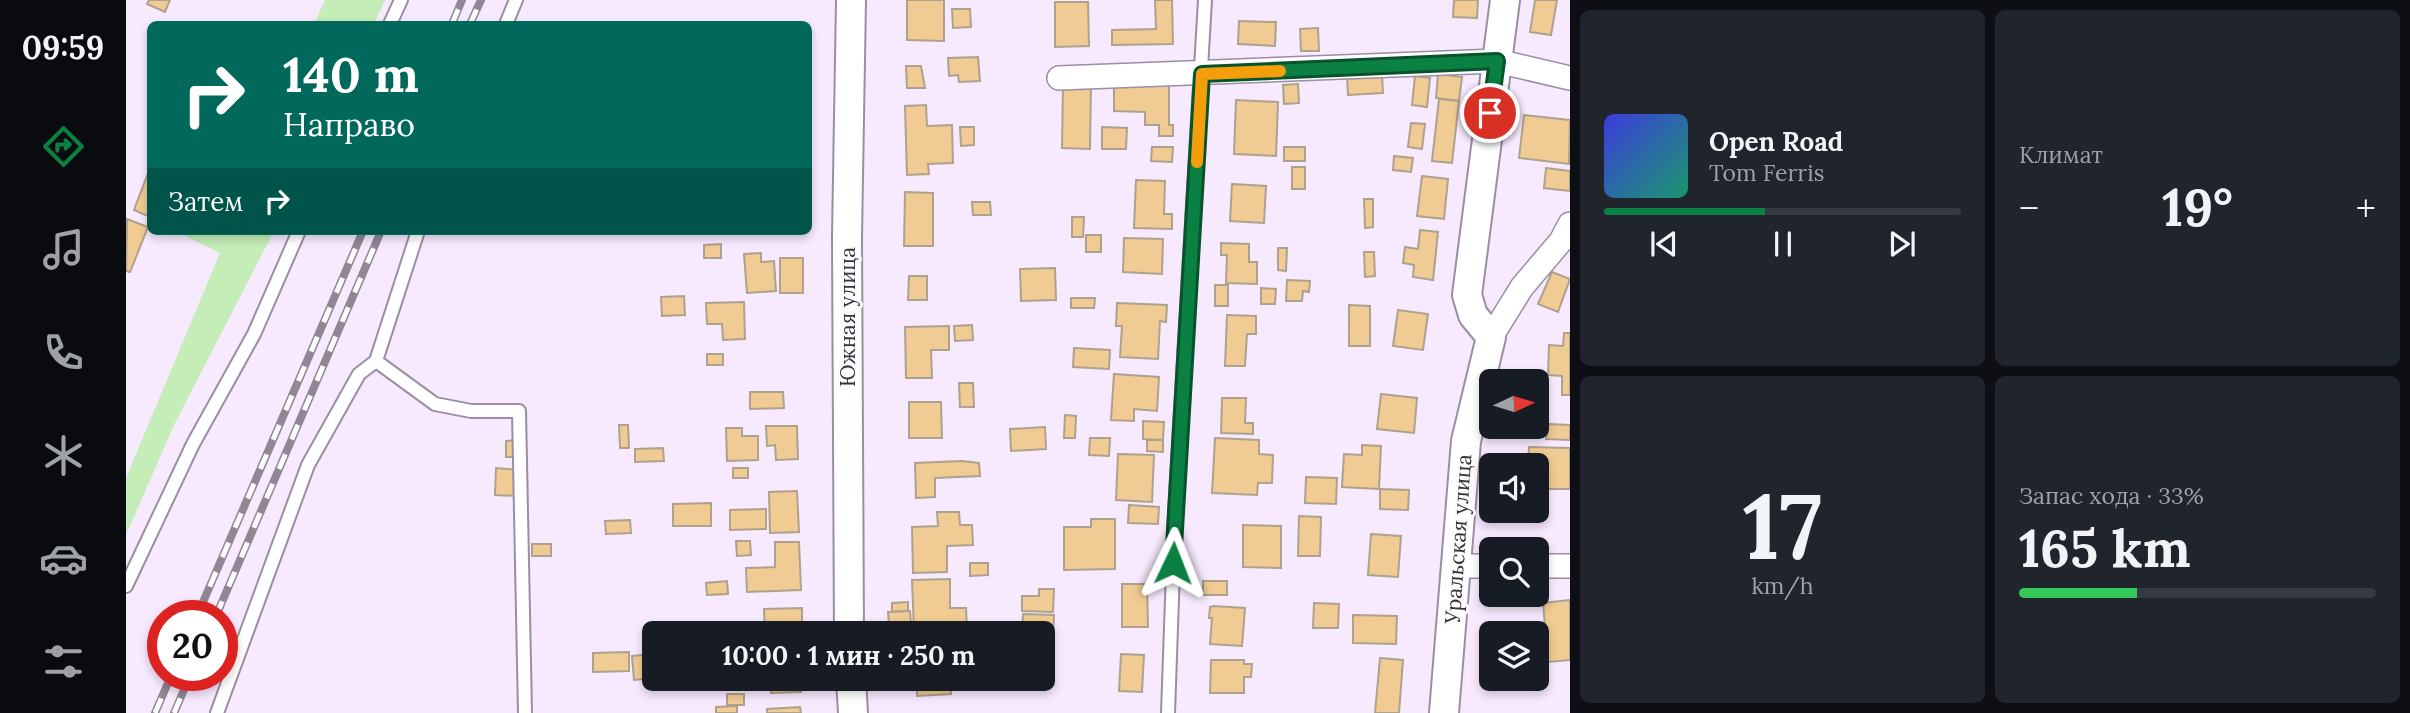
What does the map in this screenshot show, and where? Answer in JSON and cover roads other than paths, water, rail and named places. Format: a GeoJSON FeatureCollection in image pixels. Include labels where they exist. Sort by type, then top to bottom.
{"type":"FeatureCollection","features":[{"type":"Feature","properties":{"kind":"street","name":"Южная улица"},"geometry":{"type":"LineString","coordinates":[[849,621],[847,237],[851,0]]}},
{"type":"Feature","properties":{"kind":"street"},"geometry":{"type":"LineString","coordinates":[[1505,0],[1467,295],[1473,315],[1491,337],[1522,286],[1567,238]]}},
{"type":"Feature","properties":{"kind":"street"},"geometry":{"type":"LineString","coordinates":[[1059,78],[1497,61],[1570,78]]}},
{"type":"Feature","properties":{"kind":"street","name":"Уральская улица"},"geometry":{"type":"LineString","coordinates":[[1444,713],[1466,441],[1491,337]]}},
{"type":"Feature","properties":{"kind":"street"},"geometry":{"type":"LineString","coordinates":[[1457,566],[1479,566]]}},
{"type":"Feature","properties":{"kind":"street"},"geometry":{"type":"LineString","coordinates":[[1549,566],[1570,566]]}},
{"type":"Feature","properties":{"kind":"street"},"geometry":{"type":"LineString","coordinates":[[852,691],[853,713]]}},
{"type":"Feature","properties":{"kind":"lane"},"geometry":{"type":"LineString","coordinates":[[391,21],[401,0]]}},
{"type":"Feature","properties":{"kind":"lane"},"geometry":{"type":"LineString","coordinates":[[507,21],[516,0]]}},
{"type":"Feature","properties":{"kind":"lane"},"geometry":{"type":"LineString","coordinates":[[1168,713],[1175,513],[1205,0]]}},
{"type":"Feature","properties":{"kind":"lane"},"geometry":{"type":"LineString","coordinates":[[126,586],[193,444],[254,334],[297,235]]}},
{"type":"Feature","properties":{"kind":"lane"},"geometry":{"type":"LineString","coordinates":[[217,713],[309,465],[359,374],[376,361],[417,235]]}},
{"type":"Feature","properties":{"kind":"lane"},"geometry":{"type":"LineString","coordinates":[[376,361],[435,404],[471,411],[519,411],[525,713]]}},
{"type":"Feature","properties":{"kind":"railway"},"geometry":{"type":"LineString","coordinates":[[453,21],[462,0]]}},
{"type":"Feature","properties":{"kind":"railway"},"geometry":{"type":"LineString","coordinates":[[471,21],[481,0]]}},
{"type":"Feature","properties":{"kind":"railway"},"geometry":{"type":"LineString","coordinates":[[204,600],[361,235]]}},
{"type":"Feature","properties":{"kind":"railway"},"geometry":{"type":"LineString","coordinates":[[223,600],[379,235]]}},
{"type":"Feature","properties":{"kind":"railway"},"geometry":{"type":"LineString","coordinates":[[155,713],[165,691]]}},
{"type":"Feature","properties":{"kind":"railway"},"geometry":{"type":"LineString","coordinates":[[174,713],[184,691]]}}]}
